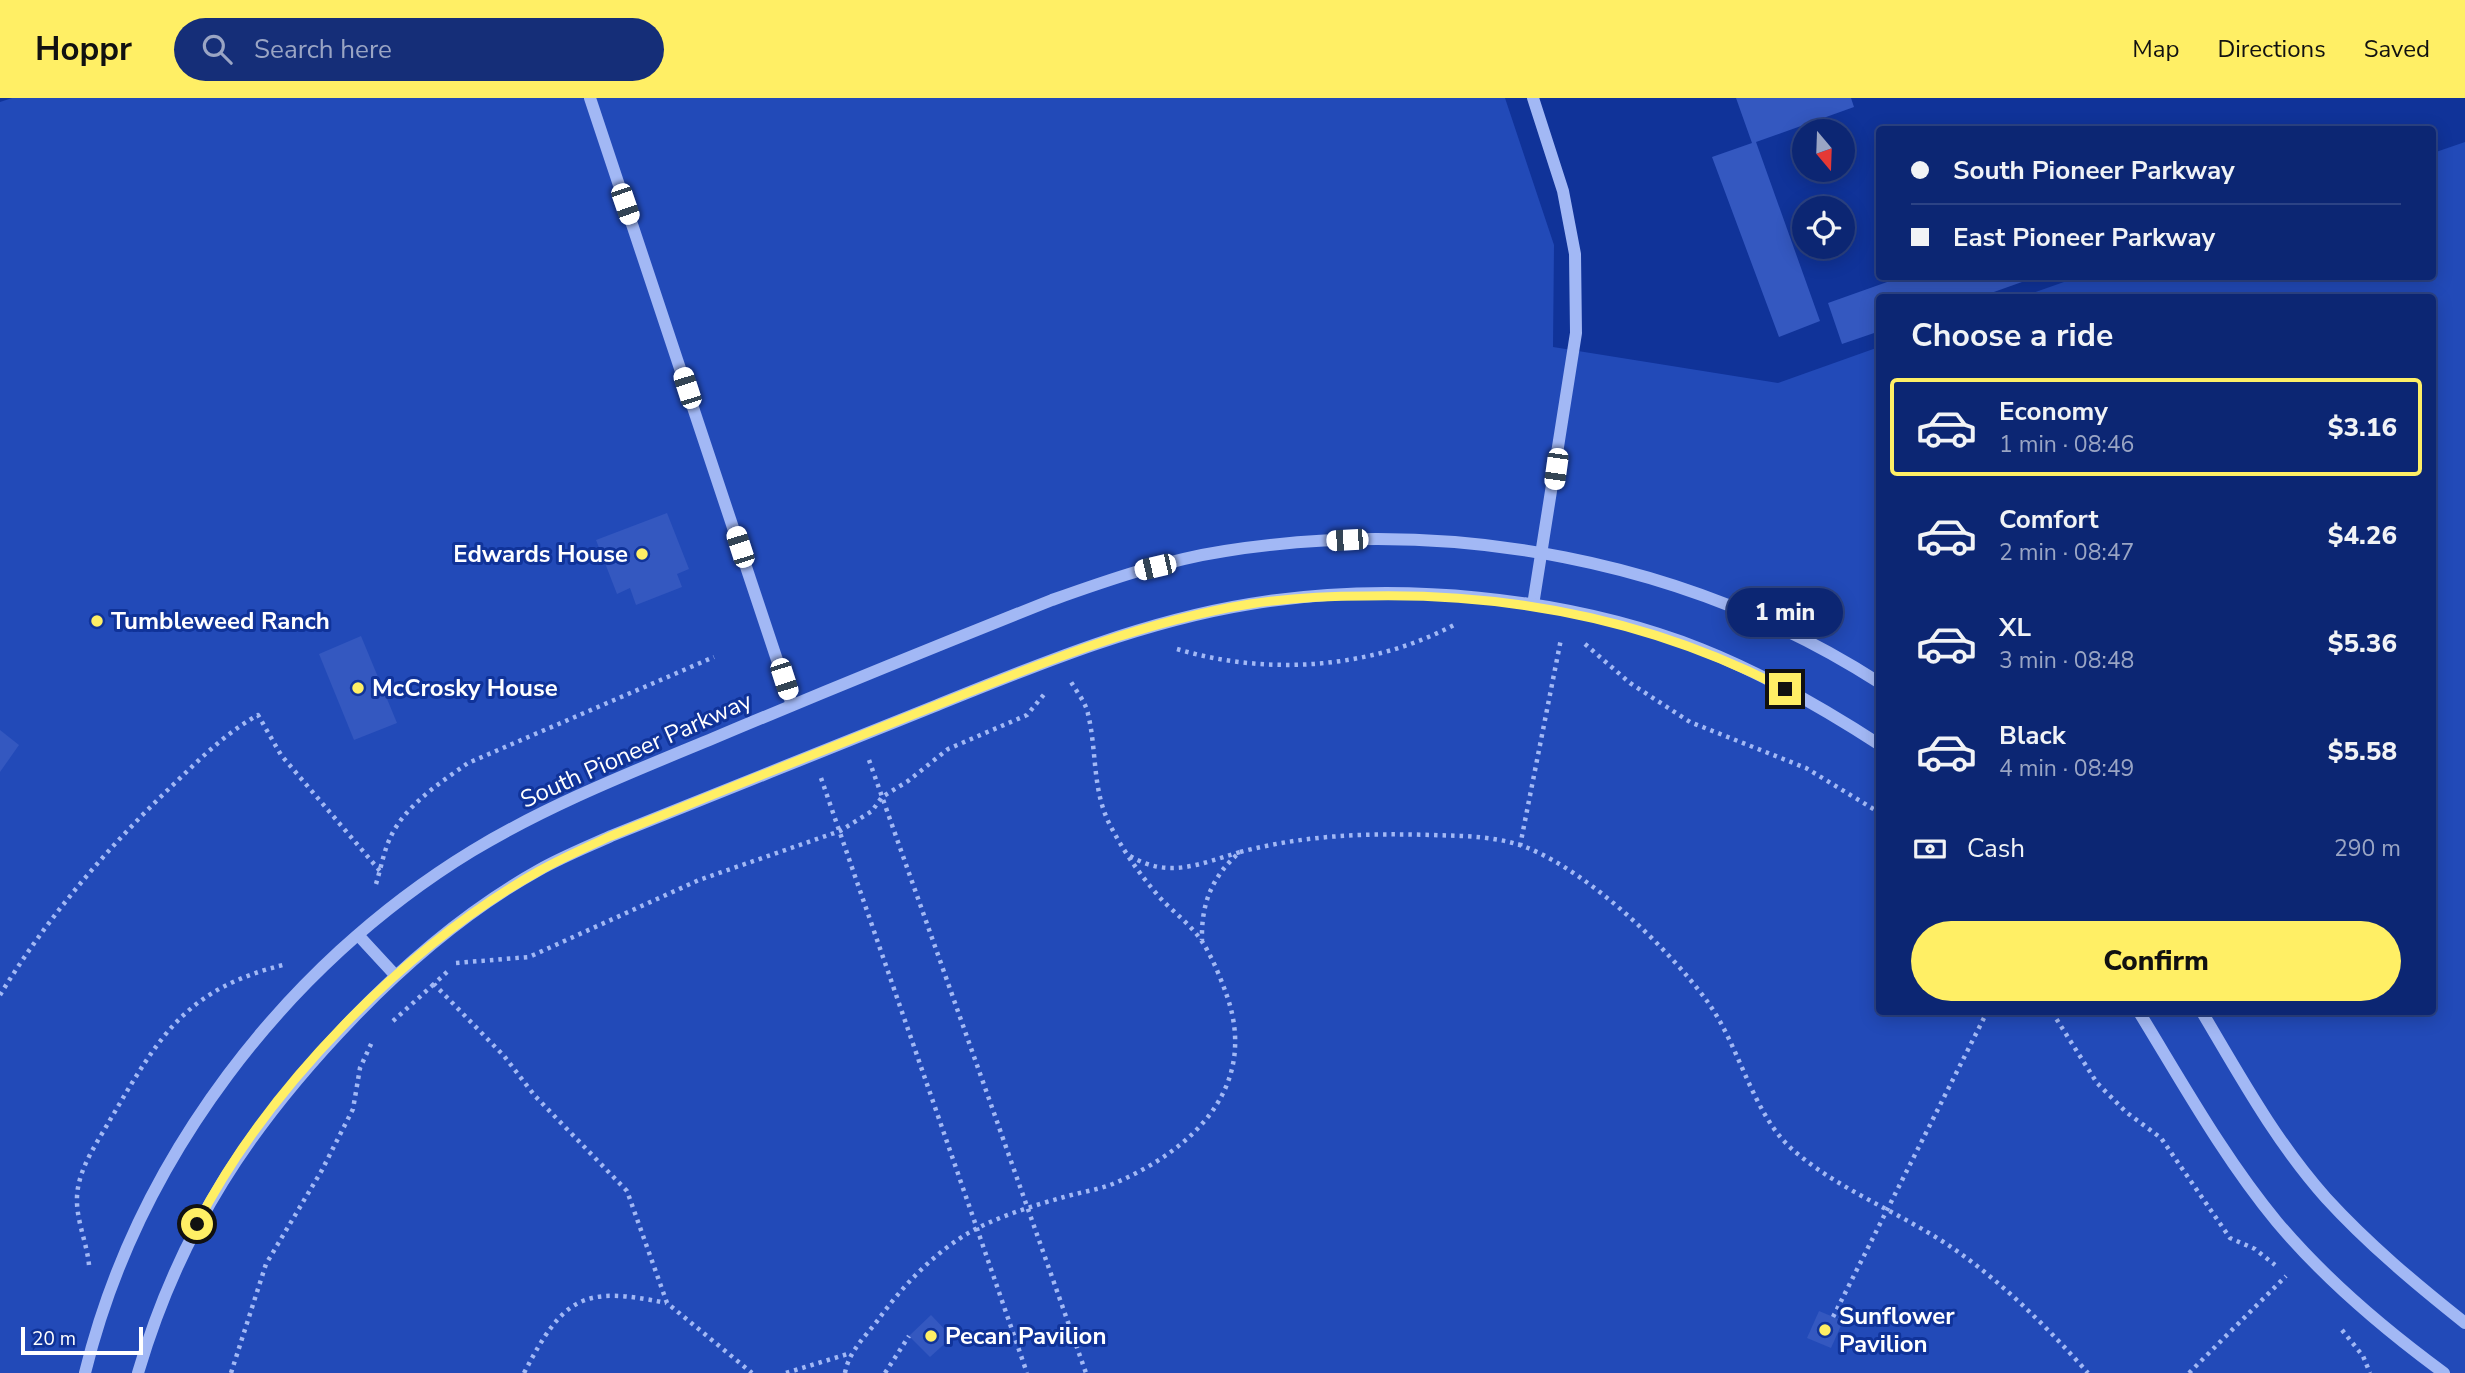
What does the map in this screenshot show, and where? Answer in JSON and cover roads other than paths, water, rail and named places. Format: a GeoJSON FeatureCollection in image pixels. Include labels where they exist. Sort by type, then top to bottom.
{"type":"FeatureCollection","features":[{"type":"Feature","properties":{"kind":"street"},"geometry":{"type":"LineString","coordinates":[[590,98],[792,705]]}},
{"type":"Feature","properties":{"kind":"street"},"geometry":{"type":"LineString","coordinates":[[1533,98],[1563,191],[1575,254],[1576,333],[1544,551],[1533,605]]}},
{"type":"Feature","properties":{"kind":"street","name":"South Pioneer Parkway"},"geometry":{"type":"LineString","coordinates":[[85,1373],[114,1281],[148,1204],[192,1124],[250,1046],[325,966],[400,901],[450,866],[526,820],[792,705],[1052,600],[1132,573],[1224,551],[1300,542],[1393,538],[1544,551],[1660,581],[1732,605],[1796,633],[1876,682]]}},
{"type":"Feature","properties":{"kind":"street"},"geometry":{"type":"LineString","coordinates":[[138,1373],[179,1259],[236,1158],[275,1104],[395,975],[461,921],[538,871],[611,836],[1059,656],[1167,622],[1251,604],[1323,597],[1425,594],[1533,605],[1623,624],[1702,649],[1822,708],[1876,742]]}},
{"type":"Feature","properties":{"kind":"street"},"geometry":{"type":"LineString","coordinates":[[359,936],[395,975]]}},
{"type":"Feature","properties":{"kind":"street"},"geometry":{"type":"LineString","coordinates":[[2141,1015],[2229,1156],[2276,1221],[2311,1259],[2444,1373]]}},
{"type":"Feature","properties":{"kind":"street"},"geometry":{"type":"LineString","coordinates":[[2204,1015],[2247,1090],[2325,1196],[2374,1246],[2465,1323]]}},
{"type":"Feature","properties":{"kind":"place","name":"Edwards House"},"geometry":{"type":"Point","coordinates":[642,554]}},
{"type":"Feature","properties":{"kind":"place","name":"Tumbleweed Ranch"},"geometry":{"type":"Point","coordinates":[97,621]}},
{"type":"Feature","properties":{"kind":"place","name":"McCrosky House"},"geometry":{"type":"Point","coordinates":[358,688]}},
{"type":"Feature","properties":{"kind":"place","name":"Sunflower Pavilion"},"geometry":{"type":"Point","coordinates":[1825,1330]}},
{"type":"Feature","properties":{"kind":"place","name":"Pecan Pavilion"},"geometry":{"type":"Point","coordinates":[931,1336]}}]}
